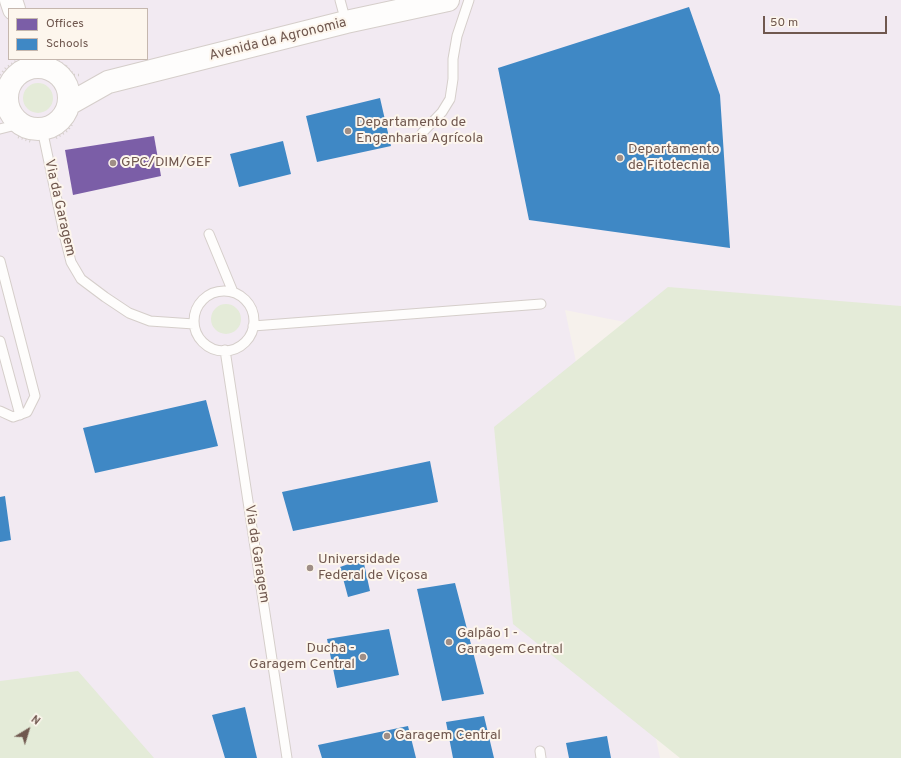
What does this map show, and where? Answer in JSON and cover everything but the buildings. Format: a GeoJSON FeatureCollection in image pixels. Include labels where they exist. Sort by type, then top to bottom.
{"type":"FeatureCollection","features":[{"type":"Feature","properties":{"kind":"street","name":"Avenida da Agronomia"},"geometry":{"type":"LineString","coordinates":[[69,104],[108,82],[346,22],[448,0]]}},
{"type":"Feature","properties":{"kind":"street","name":"Avenida da Agronomia"},"geometry":{"type":"LineString","coordinates":[[22,63],[31,67],[51,69],[108,82]]}},
{"type":"Feature","properties":{"kind":"street"},"geometry":{"type":"LineString","coordinates":[[22,63],[10,83],[2,87],[13,118],[10,126],[42,129],[54,126],[61,120],[69,104],[70,95],[68,87],[51,69]]}},
{"type":"Feature","properties":{"kind":"lane"},"geometry":{"type":"LineString","coordinates":[[340,0],[346,22]]}},
{"type":"Feature","properties":{"kind":"lane"},"geometry":{"type":"LineString","coordinates":[[422,133],[442,112],[450,99],[453,78],[453,59],[457,36],[469,0]]}},
{"type":"Feature","properties":{"kind":"lane","name":"Via da Garagem"},"geometry":{"type":"LineString","coordinates":[[42,129],[66,244],[71,262],[81,279],[129,313],[150,321],[194,324]]}},
{"type":"Feature","properties":{"kind":"lane"},"geometry":{"type":"LineString","coordinates":[[209,234],[233,292]]}},
{"type":"Feature","properties":{"kind":"lane"},"geometry":{"type":"LineString","coordinates":[[0,261],[35,396],[27,412],[13,417],[0,411]]}},
{"type":"Feature","properties":{"kind":"lane"},"geometry":{"type":"LineString","coordinates":[[216,292],[233,292],[247,302],[251,309],[253,326],[251,334],[246,341],[232,350],[215,349],[207,346],[196,333],[194,316],[197,308],[205,298],[216,292]]}},
{"type":"Feature","properties":{"kind":"lane"},"geometry":{"type":"LineString","coordinates":[[253,326],[541,304]]}},
{"type":"Feature","properties":{"kind":"lane"},"geometry":{"type":"LineString","coordinates":[[0,341],[20,415]]}},
{"type":"Feature","properties":{"kind":"lane","name":"Via da Garagem"},"geometry":{"type":"LineString","coordinates":[[225,350],[287,758]]}},
{"type":"Feature","properties":{"kind":"path"},"geometry":{"type":"LineString","coordinates":[[2,87],[6,68],[22,63]]}},
{"type":"Feature","properties":{"kind":"shaded area","name":"Universidade Federal de Viçosa"},"geometry":{"type":"Polygon","coordinates":[[[0,0],[901,0],[901,378],[565,310],[660,758],[0,758],[0,0]]]}},
{"type":"Feature","properties":{"kind":"green space"},"geometry":{"type":"Polygon","coordinates":[[[38,83],[49,87],[53,98],[49,109],[38,113],[27,109],[23,98],[27,87],[38,83]]]}},
{"type":"Feature","properties":{"kind":"green space"},"geometry":{"type":"Polygon","coordinates":[[[668,287],[901,306],[901,758],[680,758],[513,624],[494,427],[668,287]]]}},
{"type":"Feature","properties":{"kind":"green space"},"geometry":{"type":"Polygon","coordinates":[[[226,304],[237,308],[241,319],[237,330],[226,334],[215,330],[211,319],[215,308],[226,304]]]}},
{"type":"Feature","properties":{"kind":"green space"},"geometry":{"type":"Polygon","coordinates":[[[78,671],[154,758],[0,758],[0,681],[78,671]]]}},
{"type":"Feature","properties":{"kind":"place","name":"Departamento de Engenharia Agrícola"},"geometry":{"type":"Point","coordinates":[348,131]}},
{"type":"Feature","properties":{"kind":"place","name":"Departamento de Fitotecnia"},"geometry":{"type":"Point","coordinates":[620,158]}},
{"type":"Feature","properties":{"kind":"place","name":"GPC/DIM/GEF"},"geometry":{"type":"Point","coordinates":[113,163]}},
{"type":"Feature","properties":{"kind":"place","name":"Universidade Federal de Viçosa"},"geometry":{"type":"Point","coordinates":[310,568]}},
{"type":"Feature","properties":{"kind":"place","name":"Galpão 1 - Garagem Central"},"geometry":{"type":"Point","coordinates":[449,642]}},
{"type":"Feature","properties":{"kind":"place","name":"Ducha - Garagem Central"},"geometry":{"type":"Point","coordinates":[363,657]}},
{"type":"Feature","properties":{"kind":"place","name":"Garagem Central"},"geometry":{"type":"Point","coordinates":[387,736]}}]}
